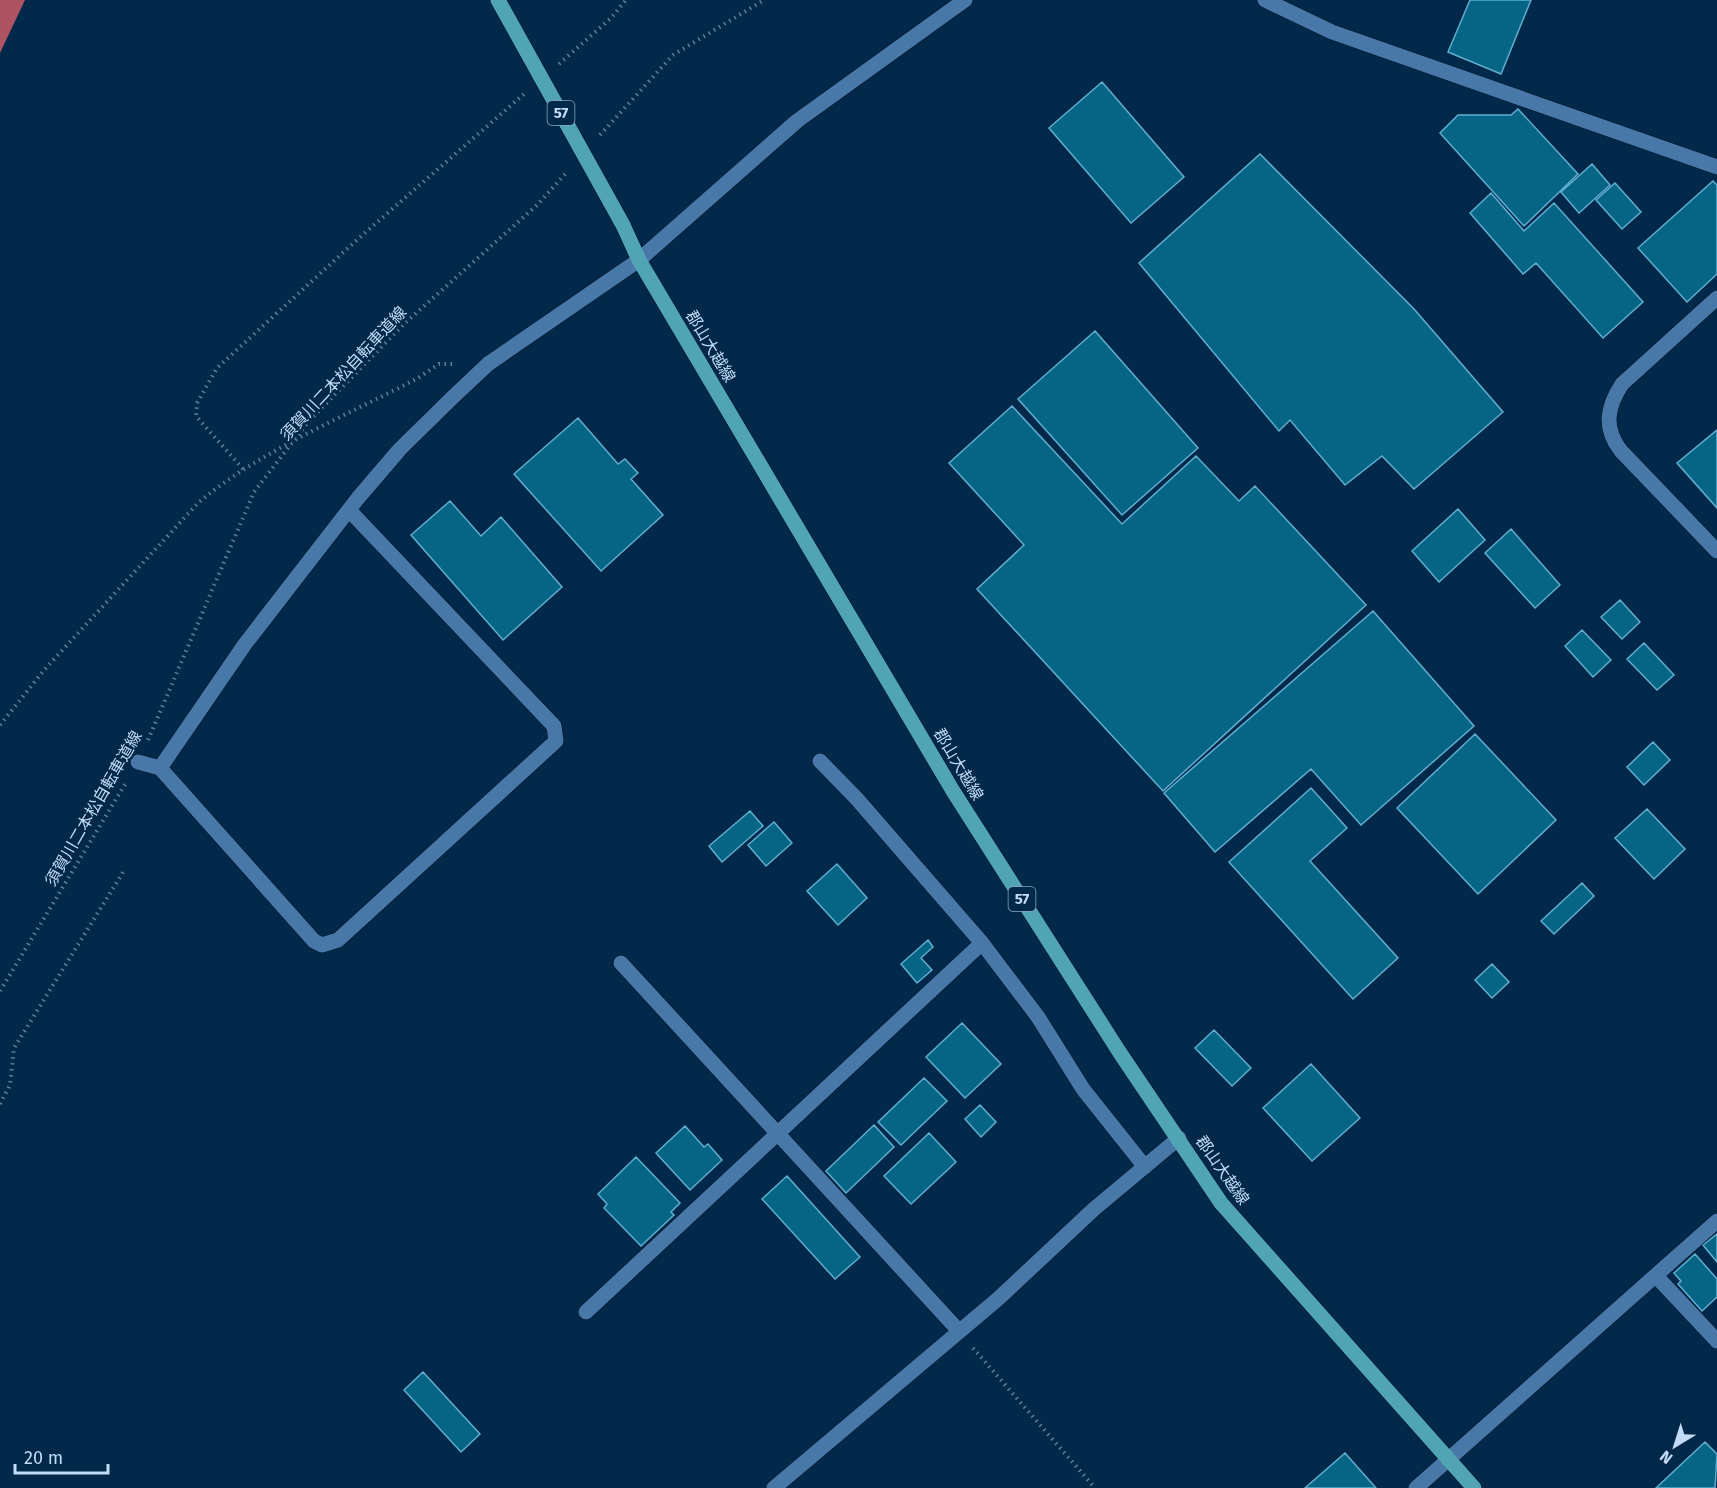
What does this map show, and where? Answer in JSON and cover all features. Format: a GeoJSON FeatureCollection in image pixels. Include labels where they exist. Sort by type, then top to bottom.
{"type":"FeatureCollection","features":[{"type":"Feature","properties":{"kind":"main road","name":"郡山大越線"},"geometry":{"type":"LineString","coordinates":[[498,0],[623,225],[639,260],[953,791],[1120,1053],[1221,1203],[1474,1488]]}},
{"type":"Feature","properties":{"kind":"street"},"geometry":{"type":"LineString","coordinates":[[160,768],[246,644],[349,510],[400,448],[488,364],[639,260],[797,121],[965,0]]}},
{"type":"Feature","properties":{"kind":"street"},"geometry":{"type":"LineString","coordinates":[[1265,0],[1332,32],[1717,167]]}},
{"type":"Feature","properties":{"kind":"street"},"geometry":{"type":"LineString","coordinates":[[1717,298],[1622,384],[1612,400],[1608,420],[1611,438],[1621,451],[1717,551]]}},
{"type":"Feature","properties":{"kind":"street"},"geometry":{"type":"LineString","coordinates":[[138,762],[160,768],[314,941],[322,945],[338,940],[556,741],[554,726],[349,510]]}},
{"type":"Feature","properties":{"kind":"street"},"geometry":{"type":"LineString","coordinates":[[820,761],[982,943],[1038,1017],[1083,1089],[1145,1167]]}},
{"type":"Feature","properties":{"kind":"street"},"geometry":{"type":"LineString","coordinates":[[586,1312],[982,943]]}},
{"type":"Feature","properties":{"kind":"street"},"geometry":{"type":"LineString","coordinates":[[621,963],[959,1331]]}},
{"type":"Feature","properties":{"kind":"street"},"geometry":{"type":"LineString","coordinates":[[774,1488],[959,1331],[1179,1138]]}},
{"type":"Feature","properties":{"kind":"street"},"geometry":{"type":"LineString","coordinates":[[1416,1488],[1450,1461],[1717,1221]]}},
{"type":"Feature","properties":{"kind":"street"},"geometry":{"type":"LineString","coordinates":[[1656,1276],[1717,1341]]}},
{"type":"Feature","properties":{"kind":"path"},"geometry":{"type":"LineString","coordinates":[[555,68],[611,18],[626,0]]}},
{"type":"Feature","properties":{"kind":"path"},"geometry":{"type":"LineString","coordinates":[[593,143],[673,55],[764,0]]}},
{"type":"Feature","properties":{"kind":"path"},"geometry":{"type":"LineString","coordinates":[[243,470],[196,416],[196,403],[217,368],[358,238],[528,91]]}},
{"type":"Feature","properties":{"kind":"path","name":"須賀川二本松自転車道線"},"geometry":{"type":"LineString","coordinates":[[0,991],[138,762],[254,492],[308,422],[405,323],[537,205],[569,170]]}},
{"type":"Feature","properties":{"kind":"path"},"geometry":{"type":"LineString","coordinates":[[0,725],[45,669],[198,503],[222,482],[418,378],[439,364],[488,364]]}},
{"type":"Feature","properties":{"kind":"path"},"geometry":{"type":"LineString","coordinates":[[0,1104],[10,1085],[14,1048],[126,869]]}},
{"type":"Feature","properties":{"kind":"path"},"geometry":{"type":"LineString","coordinates":[[959,1331],[1095,1488]]}},
{"type":"Feature","properties":{"kind":"shaded area"},"geometry":{"type":"Polygon","coordinates":[[[0,0],[25,0],[0,53],[0,0]]]}},
{"type":"Feature","properties":{"kind":"building"},"geometry":{"type":"Polygon","coordinates":[[[1470,0],[1531,0],[1501,74],[1448,52],[1470,0]]]}},
{"type":"Feature","properties":{"kind":"building"},"geometry":{"type":"Polygon","coordinates":[[[1102,82],[1184,177],[1131,223],[1049,128],[1102,82]]]}},
{"type":"Feature","properties":{"kind":"building"},"geometry":{"type":"Polygon","coordinates":[[[1518,109],[1578,174],[1524,226],[1440,133],[1458,115],[1511,115],[1518,109]]]}},
{"type":"Feature","properties":{"kind":"building"},"geometry":{"type":"Polygon","coordinates":[[[1260,154],[1414,309],[1503,412],[1414,489],[1382,456],[1345,485],[1290,420],[1279,431],[1139,263],[1260,154]]]}},
{"type":"Feature","properties":{"kind":"building"},"geometry":{"type":"Polygon","coordinates":[[[1592,164],[1610,185],[1579,213],[1561,192],[1592,164]]]}},
{"type":"Feature","properties":{"kind":"building"},"geometry":{"type":"Polygon","coordinates":[[[1713,181],[1717,185],[1717,274],[1687,302],[1638,248],[1713,181]]]}},
{"type":"Feature","properties":{"kind":"building"},"geometry":{"type":"Polygon","coordinates":[[[1615,183],[1641,212],[1622,229],[1596,200],[1615,183]]]}},
{"type":"Feature","properties":{"kind":"building"},"geometry":{"type":"Polygon","coordinates":[[[1491,193],[1524,231],[1554,203],[1643,302],[1603,338],[1536,263],[1523,274],[1470,213],[1491,193]]]}},
{"type":"Feature","properties":{"kind":"building"},"geometry":{"type":"Polygon","coordinates":[[[1095,331],[1198,448],[1122,515],[1018,399],[1095,331]]]}},
{"type":"Feature","properties":{"kind":"building"},"geometry":{"type":"Polygon","coordinates":[[[1012,406],[1122,524],[1196,456],[1239,501],[1255,486],[1366,605],[1163,791],[977,589],[1024,545],[949,463],[1012,406]]]}},
{"type":"Feature","properties":{"kind":"building"},"geometry":{"type":"Polygon","coordinates":[[[578,418],[618,464],[625,459],[638,473],[631,479],[663,515],[601,571],[514,474],[578,418]]]}},
{"type":"Feature","properties":{"kind":"building"},"geometry":{"type":"Polygon","coordinates":[[[1717,430],[1717,508],[1677,463],[1717,430]]]}},
{"type":"Feature","properties":{"kind":"building"},"geometry":{"type":"Polygon","coordinates":[[[450,501],[481,536],[501,517],[562,587],[503,640],[411,535],[450,501]]]}},
{"type":"Feature","properties":{"kind":"building"},"geometry":{"type":"Polygon","coordinates":[[[1458,509],[1485,540],[1439,582],[1412,551],[1458,509]]]}},
{"type":"Feature","properties":{"kind":"building"},"geometry":{"type":"Polygon","coordinates":[[[1511,529],[1560,585],[1535,608],[1485,553],[1511,529]]]}},
{"type":"Feature","properties":{"kind":"building"},"geometry":{"type":"Polygon","coordinates":[[[1620,600],[1640,622],[1622,639],[1601,617],[1620,600]]]}},
{"type":"Feature","properties":{"kind":"building"},"geometry":{"type":"Polygon","coordinates":[[[1373,611],[1474,726],[1361,825],[1311,769],[1215,852],[1164,793],[1373,611]]]}},
{"type":"Feature","properties":{"kind":"building"},"geometry":{"type":"Polygon","coordinates":[[[1582,630],[1611,660],[1593,677],[1565,646],[1582,630]]]}},
{"type":"Feature","properties":{"kind":"building"},"geometry":{"type":"Polygon","coordinates":[[[1644,643],[1674,675],[1657,690],[1627,659],[1644,643]]]}},
{"type":"Feature","properties":{"kind":"building"},"geometry":{"type":"Polygon","coordinates":[[[1475,734],[1556,820],[1478,894],[1397,808],[1475,734]]]}},
{"type":"Feature","properties":{"kind":"building"},"geometry":{"type":"Polygon","coordinates":[[[1653,742],[1670,760],[1644,785],[1627,767],[1653,742]]]}},
{"type":"Feature","properties":{"kind":"building"},"geometry":{"type":"Polygon","coordinates":[[[1311,788],[1347,828],[1310,861],[1398,958],[1353,999],[1229,862],[1311,788]]]}},
{"type":"Feature","properties":{"kind":"building"},"geometry":{"type":"Polygon","coordinates":[[[1647,809],[1685,849],[1654,879],[1615,838],[1647,809]]]}},
{"type":"Feature","properties":{"kind":"building"},"geometry":{"type":"Polygon","coordinates":[[[750,811],[763,826],[722,862],[709,846],[750,811]]]}},
{"type":"Feature","properties":{"kind":"building"},"geometry":{"type":"Polygon","coordinates":[[[774,822],[792,843],[766,866],[748,845],[774,822]]]}},
{"type":"Feature","properties":{"kind":"building"},"geometry":{"type":"Polygon","coordinates":[[[837,864],[867,898],[838,925],[807,891],[837,864]]]}},
{"type":"Feature","properties":{"kind":"building"},"geometry":{"type":"Polygon","coordinates":[[[1582,883],[1594,896],[1554,934],[1541,921],[1582,883]]]}},
{"type":"Feature","properties":{"kind":"building"},"geometry":{"type":"Polygon","coordinates":[[[928,940],[933,947],[921,958],[932,970],[917,983],[901,964],[928,940]]]}},
{"type":"Feature","properties":{"kind":"building"},"geometry":{"type":"Polygon","coordinates":[[[1492,964],[1509,982],[1492,998],[1475,980],[1492,964]]]}},
{"type":"Feature","properties":{"kind":"building"},"geometry":{"type":"Polygon","coordinates":[[[962,1023],[1001,1064],[965,1098],[926,1057],[962,1023]]]}},
{"type":"Feature","properties":{"kind":"building"},"geometry":{"type":"Polygon","coordinates":[[[1214,1030],[1251,1068],[1232,1086],[1195,1048],[1214,1030]]]}},
{"type":"Feature","properties":{"kind":"building"},"geometry":{"type":"Polygon","coordinates":[[[1311,1064],[1360,1118],[1312,1161],[1263,1108],[1311,1064]]]}},
{"type":"Feature","properties":{"kind":"building"},"geometry":{"type":"Polygon","coordinates":[[[924,1078],[947,1101],[901,1145],[878,1122],[924,1078]]]}},
{"type":"Feature","properties":{"kind":"building"},"geometry":{"type":"Polygon","coordinates":[[[980,1105],[996,1122],[981,1137],[965,1119],[980,1105]]]}},
{"type":"Feature","properties":{"kind":"building"},"geometry":{"type":"Polygon","coordinates":[[[874,1125],[894,1147],[846,1193],[826,1171],[874,1125]]]}},
{"type":"Feature","properties":{"kind":"building"},"geometry":{"type":"Polygon","coordinates":[[[685,1126],[704,1147],[708,1144],[722,1160],[690,1190],[656,1153],[685,1126]]]}},
{"type":"Feature","properties":{"kind":"building"},"geometry":{"type":"Polygon","coordinates":[[[929,1133],[956,1162],[911,1204],[884,1176],[929,1133]]]}},
{"type":"Feature","properties":{"kind":"building"},"geometry":{"type":"Polygon","coordinates":[[[636,1157],[680,1203],[671,1212],[674,1215],[641,1246],[604,1208],[607,1204],[598,1194],[636,1157]]]}},
{"type":"Feature","properties":{"kind":"building"},"geometry":{"type":"Polygon","coordinates":[[[787,1176],[860,1257],[835,1279],[762,1199],[787,1176]]]}},
{"type":"Feature","properties":{"kind":"building"},"geometry":{"type":"Polygon","coordinates":[[[1717,1234],[1717,1262],[1703,1245],[1717,1234]]]}},
{"type":"Feature","properties":{"kind":"building"},"geometry":{"type":"Polygon","coordinates":[[[1695,1254],[1717,1279],[1717,1297],[1702,1311],[1678,1284],[1681,1281],[1674,1273],[1695,1254]]]}},
{"type":"Feature","properties":{"kind":"building"},"geometry":{"type":"Polygon","coordinates":[[[423,1372],[480,1434],[461,1452],[404,1390],[423,1372]]]}},
{"type":"Feature","properties":{"kind":"building"},"geometry":{"type":"Polygon","coordinates":[[[1705,1442],[1717,1454],[1715,1488],[1656,1488],[1705,1442]]]}},
{"type":"Feature","properties":{"kind":"building"},"geometry":{"type":"Polygon","coordinates":[[[1345,1453],[1376,1488],[1305,1488],[1345,1453]]]}}]}
